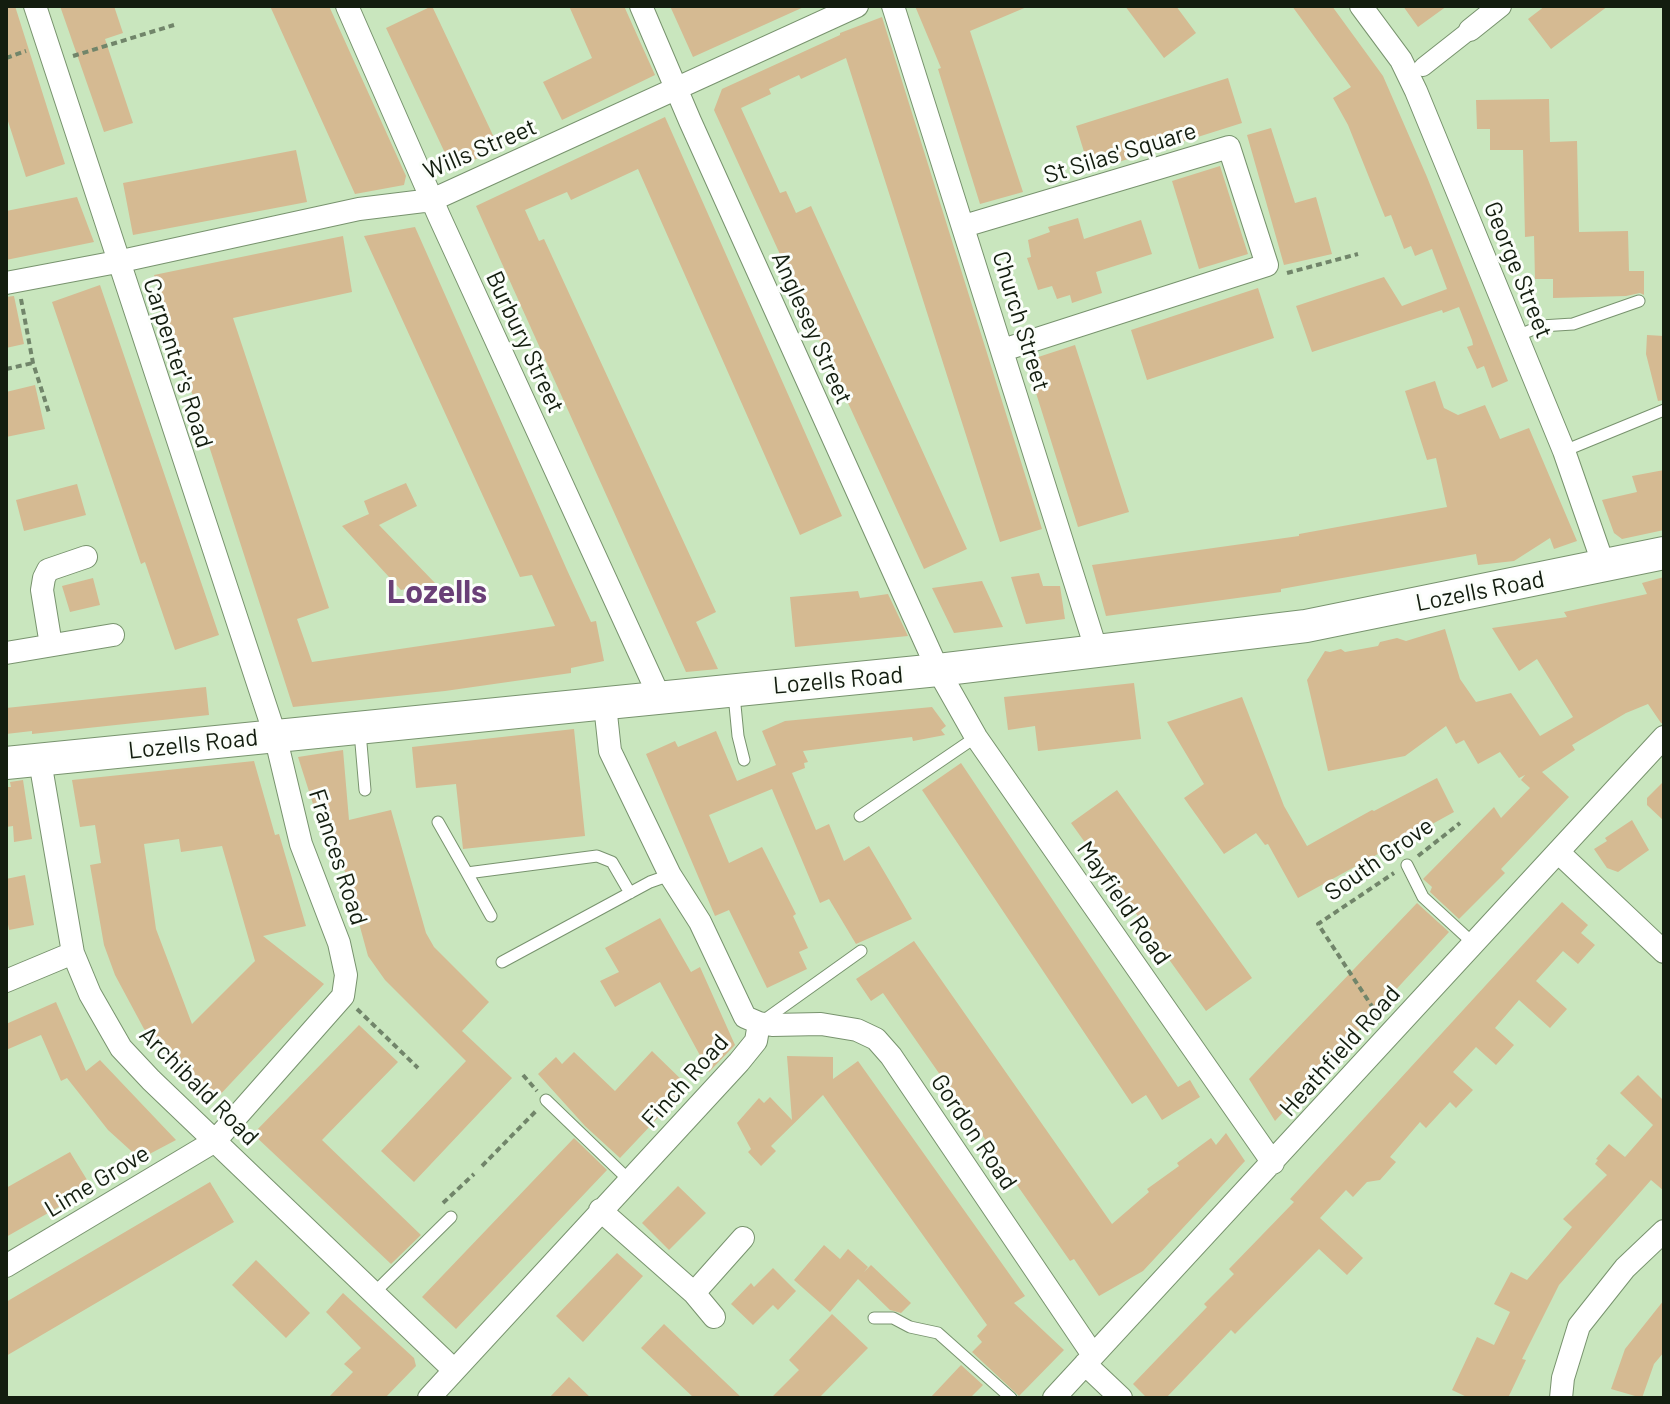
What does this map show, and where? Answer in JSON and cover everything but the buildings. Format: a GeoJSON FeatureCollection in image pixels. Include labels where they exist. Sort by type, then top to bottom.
{"type":"FeatureCollection","features":[{"type":"Feature","properties":{"kind":"main road","name":"Lozells Road"},"geometry":{"type":"LineString","coordinates":[[6,763],[938,670],[1306,626],[1664,553]]}},
{"type":"Feature","properties":{"kind":"street","name":"Carpenter's Road"},"geometry":{"type":"LineString","coordinates":[[35,6],[275,735]]}},
{"type":"Feature","properties":{"kind":"street","name":"Burbury Street"},"geometry":{"type":"LineString","coordinates":[[347,6],[432,200],[660,698]]}},
{"type":"Feature","properties":{"kind":"street","name":"Anglesey Street"},"geometry":{"type":"LineString","coordinates":[[641,6],[938,670]]}},
{"type":"Feature","properties":{"kind":"street","name":"Wills Street"},"geometry":{"type":"LineString","coordinates":[[13,290],[117,262],[359,209],[432,200],[857,6]]}},
{"type":"Feature","properties":{"kind":"street","name":"Church Street"},"geometry":{"type":"LineString","coordinates":[[893,6],[1097,652]]}},
{"type":"Feature","properties":{"kind":"street","name":"George Street"},"geometry":{"type":"LineString","coordinates":[[1361,6],[1401,60],[1416,91],[1564,451],[1604,566]]}},
{"type":"Feature","properties":{"kind":"street"},"geometry":{"type":"LineString","coordinates":[[1423,67],[1500,6]]}},
{"type":"Feature","properties":{"kind":"street","name":"St Silas' Square"},"geometry":{"type":"LineString","coordinates":[[964,226],[1229,147],[1267,265],[1256,267]]}},
{"type":"Feature","properties":{"kind":"street"},"geometry":{"type":"LineString","coordinates":[[1003,350],[1256,267]]}},
{"type":"Feature","properties":{"kind":"street"},"geometry":{"type":"LineString","coordinates":[[51,645],[42,590],[44,578],[48,570],[86,557]]}},
{"type":"Feature","properties":{"kind":"street"},"geometry":{"type":"LineString","coordinates":[[6,653],[113,635]]}},
{"type":"Feature","properties":{"kind":"street","name":"Mayfield Road"},"geometry":{"type":"LineString","coordinates":[[938,670],[976,737],[1273,1163]]}},
{"type":"Feature","properties":{"kind":"street","name":"Finch Road"},"geometry":{"type":"LineString","coordinates":[[429,1398],[756,1041],[759,1023],[745,1017],[700,922],[670,875],[610,751],[605,705]]}},
{"type":"Feature","properties":{"kind":"street","name":"Frances Road"},"geometry":{"type":"LineString","coordinates":[[275,735],[301,844],[339,943],[346,975],[343,996]]}},
{"type":"Feature","properties":{"kind":"street","name":"Heathfield Road"},"geometry":{"type":"LineString","coordinates":[[1054,1398],[1664,737]]}},
{"type":"Feature","properties":{"kind":"street","name":"Archibald Road"},"geometry":{"type":"LineString","coordinates":[[40,761],[73,953],[90,994],[121,1048],[454,1370]]}},
{"type":"Feature","properties":{"kind":"street"},"geometry":{"type":"LineString","coordinates":[[1558,852],[1664,952]]}},
{"type":"Feature","properties":{"kind":"street"},"geometry":{"type":"LineString","coordinates":[[6,981],[73,953]]}},
{"type":"Feature","properties":{"kind":"street"},"geometry":{"type":"LineString","coordinates":[[215,1141],[343,996]]}},
{"type":"Feature","properties":{"kind":"street","name":"Gordon Road"},"geometry":{"type":"LineString","coordinates":[[759,1023],[821,1024],[857,1030],[876,1039],[891,1056],[1089,1360],[1121,1398]]}},
{"type":"Feature","properties":{"kind":"street","name":"Lime Grove"},"geometry":{"type":"LineString","coordinates":[[6,1266],[215,1141]]}},
{"type":"Feature","properties":{"kind":"street"},"geometry":{"type":"LineString","coordinates":[[600,1210],[694,1293],[714,1317]]}},
{"type":"Feature","properties":{"kind":"street"},"geometry":{"type":"LineString","coordinates":[[1561,1398],[1563,1378],[1579,1326],[1625,1268],[1664,1231]]}},
{"type":"Feature","properties":{"kind":"street"},"geometry":{"type":"LineString","coordinates":[[694,1293],[743,1238]]}},
{"type":"Feature","properties":{"kind":"lane"},"geometry":{"type":"LineString","coordinates":[[1517,336],[1541,326],[1573,324],[1639,301]]}},
{"type":"Feature","properties":{"kind":"lane"},"geometry":{"type":"LineString","coordinates":[[1564,451],[1664,410]]}},
{"type":"Feature","properties":{"kind":"lane"},"geometry":{"type":"LineString","coordinates":[[734,690],[738,736],[744,760]]}},
{"type":"Feature","properties":{"kind":"lane"},"geometry":{"type":"LineString","coordinates":[[360,727],[365,790]]}},
{"type":"Feature","properties":{"kind":"lane"},"geometry":{"type":"LineString","coordinates":[[860,816],[976,737]]}},
{"type":"Feature","properties":{"kind":"lane"},"geometry":{"type":"LineString","coordinates":[[438,822],[491,916]]}},
{"type":"Feature","properties":{"kind":"lane"},"geometry":{"type":"LineString","coordinates":[[467,873],[597,856],[612,862],[630,893]]}},
{"type":"Feature","properties":{"kind":"lane"},"geometry":{"type":"LineString","coordinates":[[1407,865],[1423,897],[1474,944]]}},
{"type":"Feature","properties":{"kind":"lane"},"geometry":{"type":"LineString","coordinates":[[502,962],[630,893],[670,875]]}},
{"type":"Feature","properties":{"kind":"lane"},"geometry":{"type":"LineString","coordinates":[[759,1023],[861,951]]}},
{"type":"Feature","properties":{"kind":"lane"},"geometry":{"type":"LineString","coordinates":[[546,1100],[629,1180]]}},
{"type":"Feature","properties":{"kind":"lane"},"geometry":{"type":"LineString","coordinates":[[375,1292],[451,1217]]}},
{"type":"Feature","properties":{"kind":"lane"},"geometry":{"type":"LineString","coordinates":[[874,1318],[893,1318],[910,1327],[946,1337],[1011,1398]]}},
{"type":"Feature","properties":{"kind":"path"},"geometry":{"type":"LineString","coordinates":[[56,64],[174,25]]}},
{"type":"Feature","properties":{"kind":"path"},"geometry":{"type":"LineString","coordinates":[[1256,267],[1282,275],[1358,254]]}},
{"type":"Feature","properties":{"kind":"path"},"geometry":{"type":"LineString","coordinates":[[13,290],[49,413]]}},
{"type":"Feature","properties":{"kind":"path"},"geometry":{"type":"LineString","coordinates":[[6,369],[33,363]]}},
{"type":"Feature","properties":{"kind":"path","name":"South Grove"},"geometry":{"type":"LineString","coordinates":[[1381,1020],[1318,924],[1407,865],[1460,823]]}},
{"type":"Feature","properties":{"kind":"path"},"geometry":{"type":"LineString","coordinates":[[343,996],[418,1068]]}},
{"type":"Feature","properties":{"kind":"path"},"geometry":{"type":"LineString","coordinates":[[482,1166],[546,1100]]}},
{"type":"Feature","properties":{"kind":"path"},"geometry":{"type":"LineString","coordinates":[[451,1217],[442,1204],[474,1174]]}},
{"type":"Feature","properties":{"kind":"district","name":"Lozells"},"geometry":{"type":"Point","coordinates":[437,592]}}]}
